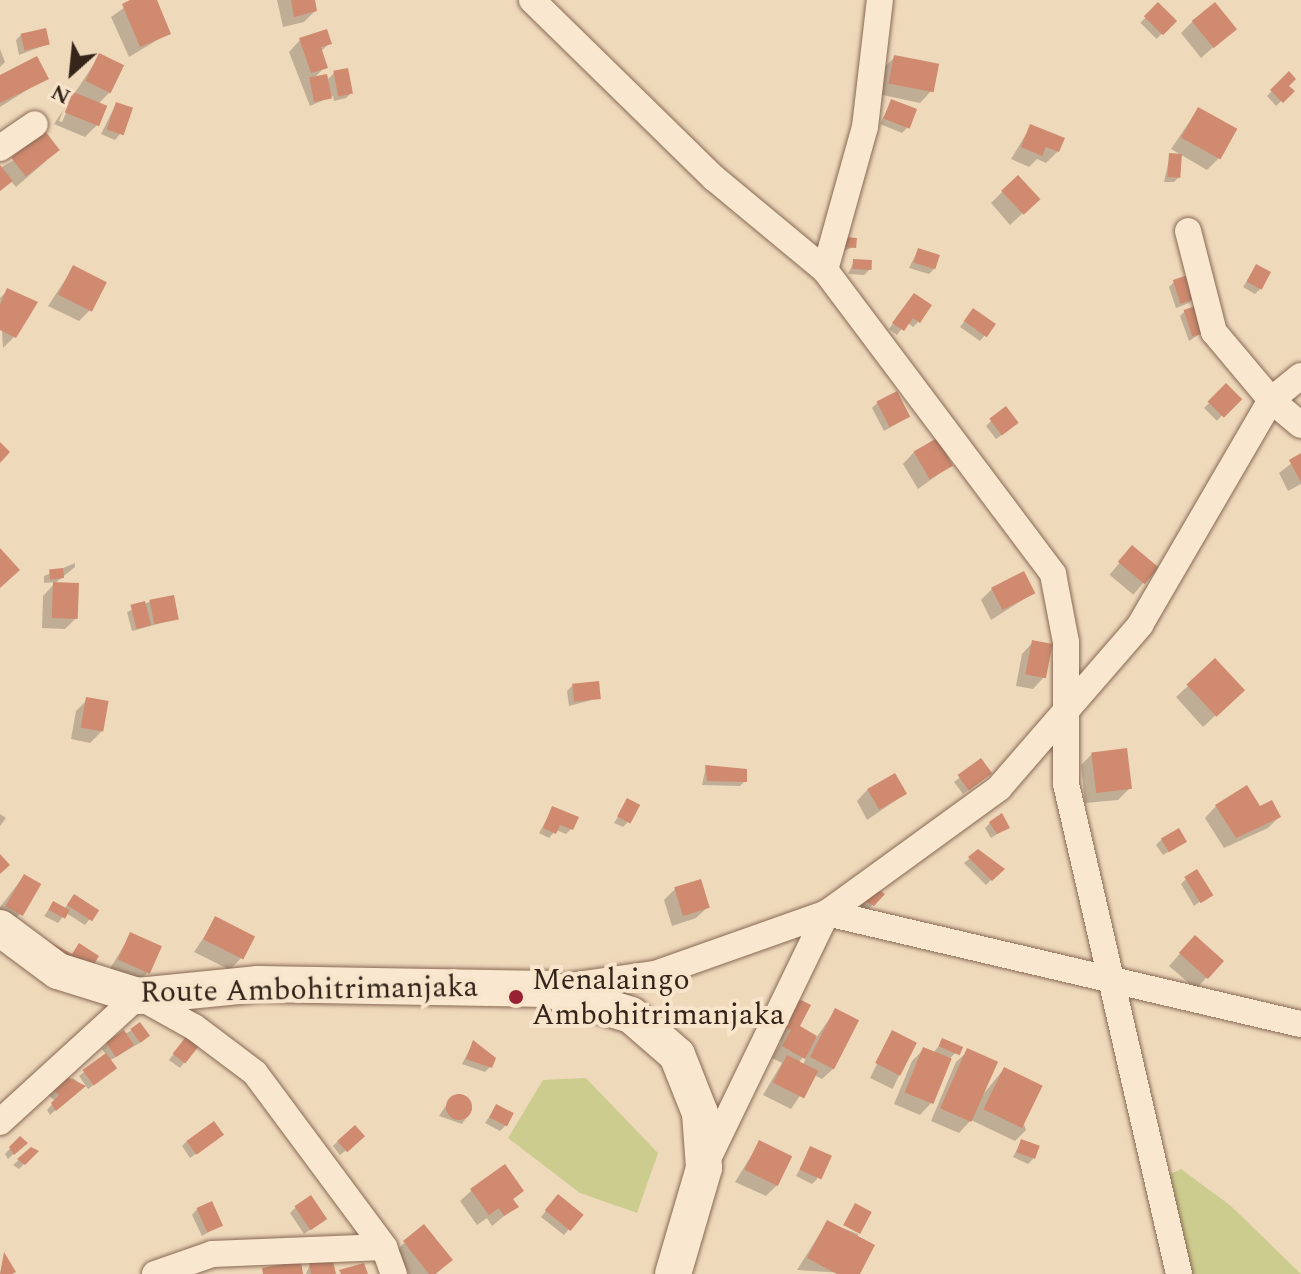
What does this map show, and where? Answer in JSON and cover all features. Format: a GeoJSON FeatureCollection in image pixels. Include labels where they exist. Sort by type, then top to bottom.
{"type":"FeatureCollection","features":[{"type":"Feature","properties":{"kind":"street"},"geometry":{"type":"LineString","coordinates":[[532,0],[714,178],[825,270],[1053,574],[1066,642],[1063,720],[1066,784],[1179,1274]]}},
{"type":"Feature","properties":{"kind":"street"},"geometry":{"type":"LineString","coordinates":[[825,270],[865,127],[880,0]]}},
{"type":"Feature","properties":{"kind":"street"},"geometry":{"type":"LineString","coordinates":[[0,148],[35,124]]}},
{"type":"Feature","properties":{"kind":"street"},"geometry":{"type":"LineString","coordinates":[[1188,231],[1214,332],[1271,400],[1301,425]]}},
{"type":"Feature","properties":{"kind":"street"},"geometry":{"type":"LineString","coordinates":[[548,989],[655,974],[827,913],[999,788],[1063,720],[1140,625],[1271,400],[1301,376]]}},
{"type":"Feature","properties":{"kind":"street"},"geometry":{"type":"LineString","coordinates":[[827,913],[1111,976],[1301,1024]]}},
{"type":"Feature","properties":{"kind":"street"},"geometry":{"type":"LineString","coordinates":[[704,1168],[827,913]]}},
{"type":"Feature","properties":{"kind":"street","name":"Route Ambohitrimanjaka"},"geometry":{"type":"LineString","coordinates":[[0,928],[58,971],[138,996],[258,984],[548,989],[631,1015],[677,1055],[700,1113],[704,1168],[673,1274]]}},
{"type":"Feature","properties":{"kind":"street"},"geometry":{"type":"LineString","coordinates":[[0,1122],[138,996],[194,1027],[255,1073],[384,1247],[394,1274]]}},
{"type":"Feature","properties":{"kind":"street"},"geometry":{"type":"LineString","coordinates":[[155,1274],[212,1254],[384,1247]]}},
{"type":"Feature","properties":{"kind":"shaded area"},"geometry":{"type":"Polygon","coordinates":[[[586,1078],[658,1153],[637,1213],[580,1193],[508,1138],[543,1080],[586,1078]]]}},
{"type":"Feature","properties":{"kind":"shaded area"},"geometry":{"type":"Polygon","coordinates":[[[1181,1169],[1231,1206],[1301,1274],[1187,1274],[1166,1176],[1181,1169]]]}},
{"type":"Feature","properties":{"kind":"building"},"geometry":{"type":"Polygon","coordinates":[[[130,0],[157,0],[171,34],[140,47],[122,4],[130,0]]]}},
{"type":"Feature","properties":{"kind":"building"},"geometry":{"type":"Polygon","coordinates":[[[291,0],[315,0],[317,11],[294,17],[291,0]]]}},
{"type":"Feature","properties":{"kind":"building"},"geometry":{"type":"Polygon","coordinates":[[[1158,2],[1177,21],[1163,35],[1144,16],[1158,2]]]}},
{"type":"Feature","properties":{"kind":"building"},"geometry":{"type":"Polygon","coordinates":[[[1215,2],[1237,29],[1214,48],[1192,21],[1215,2]]]}},
{"type":"Feature","properties":{"kind":"building"},"geometry":{"type":"Polygon","coordinates":[[[46,28],[50,45],[24,50],[21,34],[46,28]]]}},
{"type":"Feature","properties":{"kind":"building"},"geometry":{"type":"Polygon","coordinates":[[[327,29],[332,44],[321,47],[328,68],[311,73],[299,38],[327,29]]]}},
{"type":"Feature","properties":{"kind":"building"},"geometry":{"type":"Polygon","coordinates":[[[99,53],[124,65],[111,93],[85,81],[99,53]]]}},
{"type":"Feature","properties":{"kind":"building"},"geometry":{"type":"Polygon","coordinates":[[[894,55],[939,64],[934,92],[888,83],[894,55]]]}},
{"type":"Feature","properties":{"kind":"building"},"geometry":{"type":"Polygon","coordinates":[[[37,56],[49,79],[0,103],[0,75],[37,56]]]}},
{"type":"Feature","properties":{"kind":"building"},"geometry":{"type":"Polygon","coordinates":[[[348,68],[353,94],[338,96],[333,71],[348,68]]]}},
{"type":"Feature","properties":{"kind":"building"},"geometry":{"type":"Polygon","coordinates":[[[1289,71],[1296,79],[1289,86],[1295,91],[1283,103],[1270,90],[1289,71]]]}},
{"type":"Feature","properties":{"kind":"building"},"geometry":{"type":"Polygon","coordinates":[[[327,74],[332,99],[314,102],[309,77],[327,74]]]}},
{"type":"Feature","properties":{"kind":"building"},"geometry":{"type":"Polygon","coordinates":[[[73,92],[107,106],[99,126],[65,112],[73,92]]]}},
{"type":"Feature","properties":{"kind":"building"},"geometry":{"type":"Polygon","coordinates":[[[891,99],[917,109],[910,129],[883,119],[891,99]]]}},
{"type":"Feature","properties":{"kind":"building"},"geometry":{"type":"Polygon","coordinates":[[[116,102],[133,108],[124,135],[107,129],[116,102]]]}},
{"type":"Feature","properties":{"kind":"building"},"geometry":{"type":"Polygon","coordinates":[[[1198,107],[1237,129],[1220,159],[1181,138],[1198,107]]]}},
{"type":"Feature","properties":{"kind":"building"},"geometry":{"type":"Polygon","coordinates":[[[1030,124],[1065,138],[1059,152],[1046,147],[1042,156],[1021,147],[1030,124]]]}},
{"type":"Feature","properties":{"kind":"building"},"geometry":{"type":"Polygon","coordinates":[[[45,131],[60,150],[26,176],[11,157],[45,131]]]}},
{"type":"Feature","properties":{"kind":"building"},"geometry":{"type":"Polygon","coordinates":[[[1169,153],[1182,154],[1180,178],[1167,177],[1169,153]]]}},
{"type":"Feature","properties":{"kind":"building"},"geometry":{"type":"Polygon","coordinates":[[[0,165],[13,181],[0,191],[0,165]]]}},
{"type":"Feature","properties":{"kind":"building"},"geometry":{"type":"Polygon","coordinates":[[[1018,175],[1041,199],[1024,215],[1001,191],[1018,175]]]}},
{"type":"Feature","properties":{"kind":"building"},"geometry":{"type":"Polygon","coordinates":[[[846,237],[857,238],[856,248],[845,247],[846,237]]]}},
{"type":"Feature","properties":{"kind":"building"},"geometry":{"type":"Polygon","coordinates":[[[918,248],[940,255],[935,269],[913,262],[918,248]]]}},
{"type":"Feature","properties":{"kind":"building"},"geometry":{"type":"Polygon","coordinates":[[[853,259],[872,260],[871,270],[852,269],[853,259]]]}},
{"type":"Feature","properties":{"kind":"building"},"geometry":{"type":"Polygon","coordinates":[[[1256,264],[1271,272],[1262,290],[1247,282],[1256,264]]]}},
{"type":"Feature","properties":{"kind":"building"},"geometry":{"type":"Polygon","coordinates":[[[73,265],[107,282],[92,312],[58,294],[73,265]]]}},
{"type":"Feature","properties":{"kind":"building"},"geometry":{"type":"Polygon","coordinates":[[[1188,275],[1196,299],[1181,304],[1173,280],[1188,275]]]}},
{"type":"Feature","properties":{"kind":"building"},"geometry":{"type":"Polygon","coordinates":[[[7,288],[38,302],[16,338],[0,330],[0,304],[7,288]]]}},
{"type":"Feature","properties":{"kind":"building"},"geometry":{"type":"Polygon","coordinates":[[[914,293],[932,305],[920,323],[913,318],[904,331],[892,323],[914,293]]]}},
{"type":"Feature","properties":{"kind":"building"},"geometry":{"type":"Polygon","coordinates":[[[1196,306],[1205,333],[1192,337],[1184,310],[1196,306]]]}},
{"type":"Feature","properties":{"kind":"building"},"geometry":{"type":"Polygon","coordinates":[[[973,308],[996,324],[987,337],[964,321],[973,308]]]}},
{"type":"Feature","properties":{"kind":"building"},"geometry":{"type":"Polygon","coordinates":[[[1226,383],[1242,399],[1224,418],[1208,401],[1226,383]]]}},
{"type":"Feature","properties":{"kind":"building"},"geometry":{"type":"Polygon","coordinates":[[[897,391],[910,417],[890,427],[877,401],[897,391]]]}},
{"type":"Feature","properties":{"kind":"building"},"geometry":{"type":"Polygon","coordinates":[[[1006,406],[1019,423],[1002,435],[989,419],[1006,406]]]}},
{"type":"Feature","properties":{"kind":"building"},"geometry":{"type":"Polygon","coordinates":[[[937,438],[953,466],[930,479],[914,452],[937,438]]]}},
{"type":"Feature","properties":{"kind":"building"},"geometry":{"type":"Polygon","coordinates":[[[0,442],[10,452],[0,463],[0,442]]]}},
{"type":"Feature","properties":{"kind":"building"},"geometry":{"type":"Polygon","coordinates":[[[1301,453],[1301,482],[1289,460],[1301,453]]]}},
{"type":"Feature","properties":{"kind":"building"},"geometry":{"type":"Polygon","coordinates":[[[1132,545],[1159,567],[1145,584],[1118,562],[1132,545]]]}},
{"type":"Feature","properties":{"kind":"building"},"geometry":{"type":"Polygon","coordinates":[[[0,548],[20,570],[0,588],[0,548]]]}},
{"type":"Feature","properties":{"kind":"building"},"geometry":{"type":"Polygon","coordinates":[[[63,568],[64,578],[50,579],[49,569],[63,568]]]}},
{"type":"Feature","properties":{"kind":"building"},"geometry":{"type":"Polygon","coordinates":[[[1024,571],[1035,593],[1002,610],[991,588],[1024,571]]]}},
{"type":"Feature","properties":{"kind":"building"},"geometry":{"type":"Polygon","coordinates":[[[53,582],[79,583],[78,619],[52,618],[53,582]]]}},
{"type":"Feature","properties":{"kind":"building"},"geometry":{"type":"Polygon","coordinates":[[[174,595],[179,620],[154,624],[149,600],[174,595]]]}},
{"type":"Feature","properties":{"kind":"building"},"geometry":{"type":"Polygon","coordinates":[[[145,601],[151,625],[136,629],[130,605],[145,601]]]}},
{"type":"Feature","properties":{"kind":"building"},"geometry":{"type":"Polygon","coordinates":[[[1032,640],[1053,644],[1046,678],[1025,674],[1032,640]]]}},
{"type":"Feature","properties":{"kind":"building"},"geometry":{"type":"Polygon","coordinates":[[[1215,658],[1245,690],[1216,717],[1186,685],[1215,658]]]}},
{"type":"Feature","properties":{"kind":"building"},"geometry":{"type":"Polygon","coordinates":[[[599,681],[601,699],[574,702],[572,684],[599,681]]]}},
{"type":"Feature","properties":{"kind":"building"},"geometry":{"type":"Polygon","coordinates":[[[86,697],[109,701],[103,732],[81,728],[86,697]]]}},
{"type":"Feature","properties":{"kind":"building"},"geometry":{"type":"Polygon","coordinates":[[[1127,748],[1132,789],[1096,793],[1091,752],[1127,748]]]}},
{"type":"Feature","properties":{"kind":"building"},"geometry":{"type":"Polygon","coordinates":[[[981,758],[992,773],[969,790],[958,775],[981,758]]]}},
{"type":"Feature","properties":{"kind":"building"},"geometry":{"type":"Polygon","coordinates":[[[705,765],[747,769],[747,782],[707,781],[705,765]]]}},
{"type":"Feature","properties":{"kind":"building"},"geometry":{"type":"Polygon","coordinates":[[[895,773],[907,794],[879,810],[867,789],[895,773]]]}},
{"type":"Feature","properties":{"kind":"building"},"geometry":{"type":"Polygon","coordinates":[[[1247,785],[1260,806],[1272,800],[1281,817],[1236,838],[1215,805],[1247,785]]]}},
{"type":"Feature","properties":{"kind":"building"},"geometry":{"type":"Polygon","coordinates":[[[627,798],[640,805],[630,824],[617,817],[627,798]]]}},
{"type":"Feature","properties":{"kind":"building"},"geometry":{"type":"Polygon","coordinates":[[[552,806],[579,817],[573,830],[560,825],[556,834],[543,828],[552,806]]]}},
{"type":"Feature","properties":{"kind":"building"},"geometry":{"type":"Polygon","coordinates":[[[1002,813],[1010,828],[997,834],[989,822],[1002,813]]]}},
{"type":"Feature","properties":{"kind":"building"},"geometry":{"type":"Polygon","coordinates":[[[1179,828],[1187,842],[1169,852],[1161,838],[1179,828]]]}},
{"type":"Feature","properties":{"kind":"building"},"geometry":{"type":"Polygon","coordinates":[[[978,849],[1005,869],[992,881],[968,857],[978,849]]]}},
{"type":"Feature","properties":{"kind":"building"},"geometry":{"type":"Polygon","coordinates":[[[0,854],[10,865],[0,874],[0,854]]]}},
{"type":"Feature","properties":{"kind":"building"},"geometry":{"type":"Polygon","coordinates":[[[1197,869],[1213,895],[1201,903],[1184,877],[1197,869]]]}},
{"type":"Feature","properties":{"kind":"building"},"geometry":{"type":"Polygon","coordinates":[[[24,874],[41,884],[23,916],[6,906],[24,874]]]}},
{"type":"Feature","properties":{"kind":"building"},"geometry":{"type":"Polygon","coordinates":[[[701,879],[710,908],[683,916],[674,887],[701,879]]]}},
{"type":"Feature","properties":{"kind":"building"},"geometry":{"type":"Polygon","coordinates":[[[873,886],[885,894],[874,906],[861,899],[873,886]]]}},
{"type":"Feature","properties":{"kind":"building"},"geometry":{"type":"Polygon","coordinates":[[[74,894],[99,910],[92,921],[67,905],[74,894]]]}},
{"type":"Feature","properties":{"kind":"building"},"geometry":{"type":"Polygon","coordinates":[[[53,901],[70,910],[65,919],[48,910],[53,901]]]}},
{"type":"Feature","properties":{"kind":"building"},"geometry":{"type":"Polygon","coordinates":[[[215,916],[255,936],[243,960],[203,939],[215,916]]]}},
{"type":"Feature","properties":{"kind":"building"},"geometry":{"type":"Polygon","coordinates":[[[130,932],[162,946],[150,974],[118,959],[130,932]]]}},
{"type":"Feature","properties":{"kind":"building"},"geometry":{"type":"Polygon","coordinates":[[[1195,935],[1224,961],[1208,979],[1179,953],[1195,935]]]}},
{"type":"Feature","properties":{"kind":"building"},"geometry":{"type":"Polygon","coordinates":[[[46,940],[72,954],[79,943],[99,956],[89,972],[46,940]]]}},
{"type":"Feature","properties":{"kind":"building"},"geometry":{"type":"Polygon","coordinates":[[[797,998],[811,1005],[800,1026],[817,1036],[805,1059],[782,1046],[791,1030],[784,1026],[797,998]]]}},
{"type":"Feature","properties":{"kind":"building"},"geometry":{"type":"Polygon","coordinates":[[[835,1008],[859,1020],[834,1069],[810,1057],[835,1008]]]}},
{"type":"Feature","properties":{"kind":"building"},"geometry":{"type":"Polygon","coordinates":[[[140,1022],[150,1036],[140,1043],[130,1029],[140,1022]]]}},
{"type":"Feature","properties":{"kind":"building"},"geometry":{"type":"Polygon","coordinates":[[[124,1030],[134,1045],[116,1057],[106,1042],[124,1030]]]}},
{"type":"Feature","properties":{"kind":"building"},"geometry":{"type":"Polygon","coordinates":[[[892,1030],[917,1043],[900,1076],[875,1063],[892,1030]]]}},
{"type":"Feature","properties":{"kind":"building"},"geometry":{"type":"Polygon","coordinates":[[[188,1034],[201,1044],[185,1064],[173,1054],[188,1034]]]}},
{"type":"Feature","properties":{"kind":"building"},"geometry":{"type":"Polygon","coordinates":[[[942,1038],[963,1047],[960,1055],[938,1046],[942,1038]]]}},
{"type":"Feature","properties":{"kind":"building"},"geometry":{"type":"Polygon","coordinates":[[[473,1040],[496,1058],[492,1068],[466,1059],[473,1040]]]}},
{"type":"Feature","properties":{"kind":"building"},"geometry":{"type":"Polygon","coordinates":[[[923,1047],[952,1059],[933,1104],[905,1092],[923,1047]]]}},
{"type":"Feature","properties":{"kind":"building"},"geometry":{"type":"Polygon","coordinates":[[[967,1048],[998,1062],[971,1122],[940,1108],[967,1048]]]}},
{"type":"Feature","properties":{"kind":"building"},"geometry":{"type":"Polygon","coordinates":[[[106,1053],[117,1068],[94,1085],[83,1070],[106,1053]]]}},
{"type":"Feature","properties":{"kind":"building"},"geometry":{"type":"Polygon","coordinates":[[[787,1055],[818,1071],[804,1099],[773,1083],[787,1055]]]}},
{"type":"Feature","properties":{"kind":"building"},"geometry":{"type":"Polygon","coordinates":[[[1004,1067],[1043,1086],[1022,1128],[983,1109],[1004,1067]]]}},
{"type":"Feature","properties":{"kind":"building"},"geometry":{"type":"Polygon","coordinates":[[[59,1073],[86,1086],[56,1111],[51,1103],[59,1095],[48,1086],[59,1073]]]}},
{"type":"Feature","properties":{"kind":"building"},"geometry":{"type":"Polygon","coordinates":[[[459,1094],[468,1098],[472,1107],[468,1116],[459,1120],[450,1116],[446,1107],[450,1098],[459,1094]]]}},
{"type":"Feature","properties":{"kind":"building"},"geometry":{"type":"Polygon","coordinates":[[[496,1104],[514,1113],[507,1126],[489,1117],[496,1104]]]}},
{"type":"Feature","properties":{"kind":"building"},"geometry":{"type":"Polygon","coordinates":[[[214,1121],[224,1135],[196,1155],[186,1141],[214,1121]]]}},
{"type":"Feature","properties":{"kind":"building"},"geometry":{"type":"Polygon","coordinates":[[[355,1125],[365,1136],[347,1152],[337,1141],[355,1125]]]}},
{"type":"Feature","properties":{"kind":"building"},"geometry":{"type":"Polygon","coordinates":[[[20,1136],[28,1143],[14,1155],[9,1147],[20,1136]]]}},
{"type":"Feature","properties":{"kind":"building"},"geometry":{"type":"Polygon","coordinates":[[[1021,1139],[1040,1146],[1035,1159],[1016,1152],[1021,1139]]]}},
{"type":"Feature","properties":{"kind":"building"},"geometry":{"type":"Polygon","coordinates":[[[759,1140],[792,1156],[778,1186],[745,1170],[759,1140]]]}},
{"type":"Feature","properties":{"kind":"building"},"geometry":{"type":"Polygon","coordinates":[[[810,1146],[832,1156],[821,1180],[799,1170],[810,1146]]]}},
{"type":"Feature","properties":{"kind":"building"},"geometry":{"type":"Polygon","coordinates":[[[31,1147],[39,1151],[25,1165],[17,1159],[31,1147]]]}},
{"type":"Feature","properties":{"kind":"building"},"geometry":{"type":"Polygon","coordinates":[[[505,1164],[524,1191],[513,1199],[519,1207],[504,1216],[499,1208],[489,1215],[470,1189],[505,1164]]]}},
{"type":"Feature","properties":{"kind":"building"},"geometry":{"type":"Polygon","coordinates":[[[558,1194],[584,1215],[570,1231],[545,1210],[558,1194]]]}},
{"type":"Feature","properties":{"kind":"building"},"geometry":{"type":"Polygon","coordinates":[[[311,1195],[327,1219],[311,1230],[294,1206],[311,1195]]]}},
{"type":"Feature","properties":{"kind":"building"},"geometry":{"type":"Polygon","coordinates":[[[212,1201],[223,1226],[207,1233],[196,1208],[212,1201]]]}},
{"type":"Feature","properties":{"kind":"building"},"geometry":{"type":"Polygon","coordinates":[[[855,1203],[872,1212],[860,1234],[843,1225],[855,1203]]]}},
{"type":"Feature","properties":{"kind":"building"},"geometry":{"type":"Polygon","coordinates":[[[827,1220],[875,1245],[860,1274],[837,1274],[807,1258],[827,1220]]]}},
{"type":"Feature","properties":{"kind":"building"},"geometry":{"type":"Polygon","coordinates":[[[424,1224],[453,1260],[435,1274],[429,1274],[403,1241],[424,1224]]]}},
{"type":"Feature","properties":{"kind":"building"},"geometry":{"type":"Polygon","coordinates":[[[4,1252],[16,1272],[12,1274],[0,1274],[4,1252]]]}},
{"type":"Feature","properties":{"kind":"building"},"geometry":{"type":"Polygon","coordinates":[[[332,1257],[336,1274],[311,1274],[309,1262],[332,1257]]]}},
{"type":"Feature","properties":{"kind":"building"},"geometry":{"type":"Polygon","coordinates":[[[301,1261],[303,1274],[263,1274],[262,1268],[301,1261]]]}},
{"type":"Feature","properties":{"kind":"building"},"geometry":{"type":"Polygon","coordinates":[[[364,1263],[368,1274],[341,1274],[339,1270],[364,1263]]]}},
{"type":"Feature","properties":{"kind":"place","name":"Menalaingo Ambohitrimanjaka"},"geometry":{"type":"Point","coordinates":[516,997]}}]}
